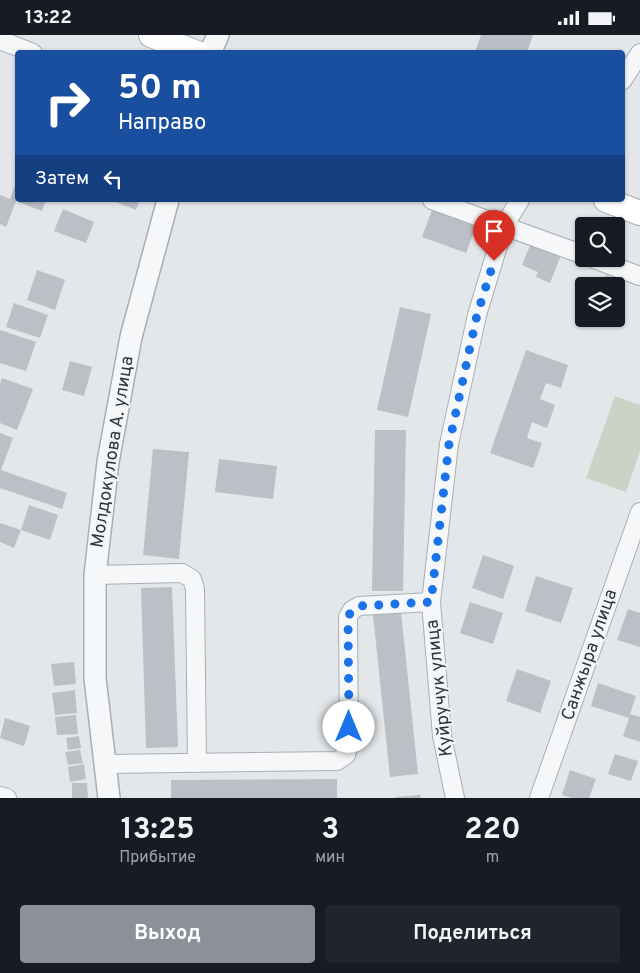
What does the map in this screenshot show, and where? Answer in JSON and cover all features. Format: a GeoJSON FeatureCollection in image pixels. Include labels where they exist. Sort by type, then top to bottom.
{"type":"FeatureCollection","features":[{"type":"Feature","properties":{"kind":"main road"},"geometry":{"type":"LineString","coordinates":[[150,35],[189,50]]}},
{"type":"Feature","properties":{"kind":"main road"},"geometry":{"type":"LineString","coordinates":[[611,202],[640,213]]}},
{"type":"Feature","properties":{"kind":"street"},"geometry":{"type":"LineString","coordinates":[[211,50],[218,35]]}},
{"type":"Feature","properties":{"kind":"street"},"geometry":{"type":"LineString","coordinates":[[0,40],[25,50]]}},
{"type":"Feature","properties":{"kind":"street"},"geometry":{"type":"LineString","coordinates":[[625,76],[640,53]]}},
{"type":"Feature","properties":{"kind":"street","name":"Молдокулова А. улица"},"geometry":{"type":"LineString","coordinates":[[109,798],[95,678],[95,575],[108,462],[131,337],[167,202]]}},
{"type":"Feature","properties":{"kind":"street"},"geometry":{"type":"LineString","coordinates":[[438,202],[575,252]]}},
{"type":"Feature","properties":{"kind":"street","name":"Куйручук улица"},"geometry":{"type":"LineString","coordinates":[[455,798],[442,735],[431,602],[449,444],[477,315],[504,226],[519,202]]}},
{"type":"Feature","properties":{"kind":"street"},"geometry":{"type":"LineString","coordinates":[[616,267],[640,276]]}},
{"type":"Feature","properties":{"kind":"street","name":"Санжыра улица"},"geometry":{"type":"LineString","coordinates":[[542,797],[640,512]]}},
{"type":"Feature","properties":{"kind":"street"},"geometry":{"type":"LineString","coordinates":[[95,575],[182,573],[192,579],[195,589],[198,763]]}},
{"type":"Feature","properties":{"kind":"street"},"geometry":{"type":"LineString","coordinates":[[105,764],[337,761],[346,755],[349,745],[348,617],[352,610],[360,606],[431,602]]}},
{"type":"Feature","properties":{"kind":"street"},"geometry":{"type":"LineString","coordinates":[[0,796],[7,798]]}},
{"type":"Feature","properties":{"kind":"shaded area"},"geometry":{"type":"Polygon","coordinates":[[[615,396],[640,405],[640,451],[626,492],[586,478],[615,396]]]}},
{"type":"Feature","properties":{"kind":"building"},"geometry":{"type":"Polygon","coordinates":[[[481,35],[533,35],[528,50],[476,50],[481,35]]]}},
{"type":"Feature","properties":{"kind":"building"},"geometry":{"type":"Polygon","coordinates":[[[15,185],[16,202],[6,227],[0,224],[0,195],[10,199],[15,185]]]}},
{"type":"Feature","properties":{"kind":"building"},"geometry":{"type":"Polygon","coordinates":[[[19,202],[45,202],[42,211],[19,202]]]}},
{"type":"Feature","properties":{"kind":"building"},"geometry":{"type":"Polygon","coordinates":[[[116,202],[139,202],[136,210],[116,202]]]}},
{"type":"Feature","properties":{"kind":"building"},"geometry":{"type":"Polygon","coordinates":[[[63,209],[94,222],[86,243],[54,231],[63,209]]]}},
{"type":"Feature","properties":{"kind":"building"},"geometry":{"type":"Polygon","coordinates":[[[432,210],[476,226],[466,253],[422,237],[432,210]]]}},
{"type":"Feature","properties":{"kind":"building"},"geometry":{"type":"Polygon","coordinates":[[[531,243],[561,255],[550,283],[536,277],[538,272],[522,265],[531,243]]]}},
{"type":"Feature","properties":{"kind":"building"},"geometry":{"type":"Polygon","coordinates":[[[37,270],[65,280],[55,310],[27,300],[37,270]]]}},
{"type":"Feature","properties":{"kind":"building"},"geometry":{"type":"Polygon","coordinates":[[[14,303],[48,315],[40,338],[6,327],[14,303]]]}},
{"type":"Feature","properties":{"kind":"building"},"geometry":{"type":"Polygon","coordinates":[[[400,307],[431,314],[408,417],[377,410],[400,307]]]}},
{"type":"Feature","properties":{"kind":"building"},"geometry":{"type":"Polygon","coordinates":[[[0,330],[36,342],[26,371],[0,363],[0,330]]]}},
{"type":"Feature","properties":{"kind":"building"},"geometry":{"type":"Polygon","coordinates":[[[526,350],[568,365],[561,388],[546,383],[540,399],[555,405],[547,428],[532,422],[527,438],[542,443],[533,468],[490,453],[526,350]]]}},
{"type":"Feature","properties":{"kind":"building"},"geometry":{"type":"Polygon","coordinates":[[[70,361],[92,367],[84,396],[62,390],[70,361]]]}},
{"type":"Feature","properties":{"kind":"building"},"geometry":{"type":"Polygon","coordinates":[[[2,378],[33,389],[17,430],[0,423],[0,384],[2,378]]]}},
{"type":"Feature","properties":{"kind":"building"},"geometry":{"type":"Polygon","coordinates":[[[375,430],[406,430],[403,591],[372,591],[375,430]]]}},
{"type":"Feature","properties":{"kind":"building"},"geometry":{"type":"Polygon","coordinates":[[[0,433],[13,438],[1,470],[67,493],[62,509],[0,488],[0,433]]]}},
{"type":"Feature","properties":{"kind":"building"},"geometry":{"type":"Polygon","coordinates":[[[153,449],[189,452],[179,559],[143,555],[153,449]]]}},
{"type":"Feature","properties":{"kind":"building"},"geometry":{"type":"Polygon","coordinates":[[[219,459],[277,466],[273,499],[215,492],[219,459]]]}},
{"type":"Feature","properties":{"kind":"building"},"geometry":{"type":"Polygon","coordinates":[[[29,505],[58,515],[50,540],[21,530],[29,505]]]}},
{"type":"Feature","properties":{"kind":"building"},"geometry":{"type":"Polygon","coordinates":[[[0,523],[21,530],[14,548],[0,542],[0,523]]]}},
{"type":"Feature","properties":{"kind":"building"},"geometry":{"type":"Polygon","coordinates":[[[483,555],[514,566],[503,599],[472,588],[483,555]]]}},
{"type":"Feature","properties":{"kind":"building"},"geometry":{"type":"Polygon","coordinates":[[[536,576],[573,588],[561,623],[525,611],[536,576]]]}},
{"type":"Feature","properties":{"kind":"building"},"geometry":{"type":"Polygon","coordinates":[[[172,587],[178,747],[146,748],[141,588],[172,587]]]}},
{"type":"Feature","properties":{"kind":"building"},"geometry":{"type":"Polygon","coordinates":[[[470,602],[503,613],[493,644],[460,633],[470,602]]]}},
{"type":"Feature","properties":{"kind":"building"},"geometry":{"type":"Polygon","coordinates":[[[628,609],[640,613],[640,647],[617,640],[628,609]]]}},
{"type":"Feature","properties":{"kind":"building"},"geometry":{"type":"Polygon","coordinates":[[[401,612],[418,774],[390,777],[373,615],[401,612]]]}},
{"type":"Feature","properties":{"kind":"building"},"geometry":{"type":"Polygon","coordinates":[[[74,662],[76,684],[54,686],[51,664],[74,662]]]}},
{"type":"Feature","properties":{"kind":"building"},"geometry":{"type":"Polygon","coordinates":[[[517,669],[551,681],[540,713],[506,701],[517,669]]]}},
{"type":"Feature","properties":{"kind":"building"},"geometry":{"type":"Polygon","coordinates":[[[598,683],[636,696],[630,714],[640,717],[640,742],[623,736],[629,718],[591,706],[598,683]]]}},
{"type":"Feature","properties":{"kind":"building"},"geometry":{"type":"Polygon","coordinates":[[[75,690],[77,713],[55,715],[52,693],[75,690]]]}},
{"type":"Feature","properties":{"kind":"building"},"geometry":{"type":"Polygon","coordinates":[[[76,715],[78,734],[57,735],[55,717],[76,715]]]}},
{"type":"Feature","properties":{"kind":"building"},"geometry":{"type":"Polygon","coordinates":[[[5,718],[30,726],[24,746],[0,738],[5,718]]]}},
{"type":"Feature","properties":{"kind":"building"},"geometry":{"type":"Polygon","coordinates":[[[79,736],[81,748],[68,750],[66,738],[79,736]]]}},
{"type":"Feature","properties":{"kind":"building"},"geometry":{"type":"Polygon","coordinates":[[[80,750],[83,763],[68,765],[65,752],[80,750]]]}},
{"type":"Feature","properties":{"kind":"building"},"geometry":{"type":"Polygon","coordinates":[[[615,754],[638,761],[631,781],[608,774],[615,754]]]}},
{"type":"Feature","properties":{"kind":"building"},"geometry":{"type":"Polygon","coordinates":[[[84,764],[86,779],[70,782],[68,767],[84,764]]]}},
{"type":"Feature","properties":{"kind":"building"},"geometry":{"type":"Polygon","coordinates":[[[570,770],[596,779],[589,798],[572,798],[562,795],[570,770]]]}},
{"type":"Feature","properties":{"kind":"building"},"geometry":{"type":"Polygon","coordinates":[[[337,779],[337,798],[171,798],[171,780],[337,779]]]}},
{"type":"Feature","properties":{"kind":"building"},"geometry":{"type":"Polygon","coordinates":[[[72,783],[87,783],[88,798],[72,798],[72,783]]]}},
{"type":"Feature","properties":{"kind":"building"},"geometry":{"type":"Polygon","coordinates":[[[420,795],[421,798],[395,797],[420,795]]]}},
{"type":"Feature","properties":{"kind":"route"},"geometry":{"type":"LineString","coordinates":[[349,727],[348,617],[352,610],[360,606],[431,602],[449,444],[477,315],[494,261]]}}]}
